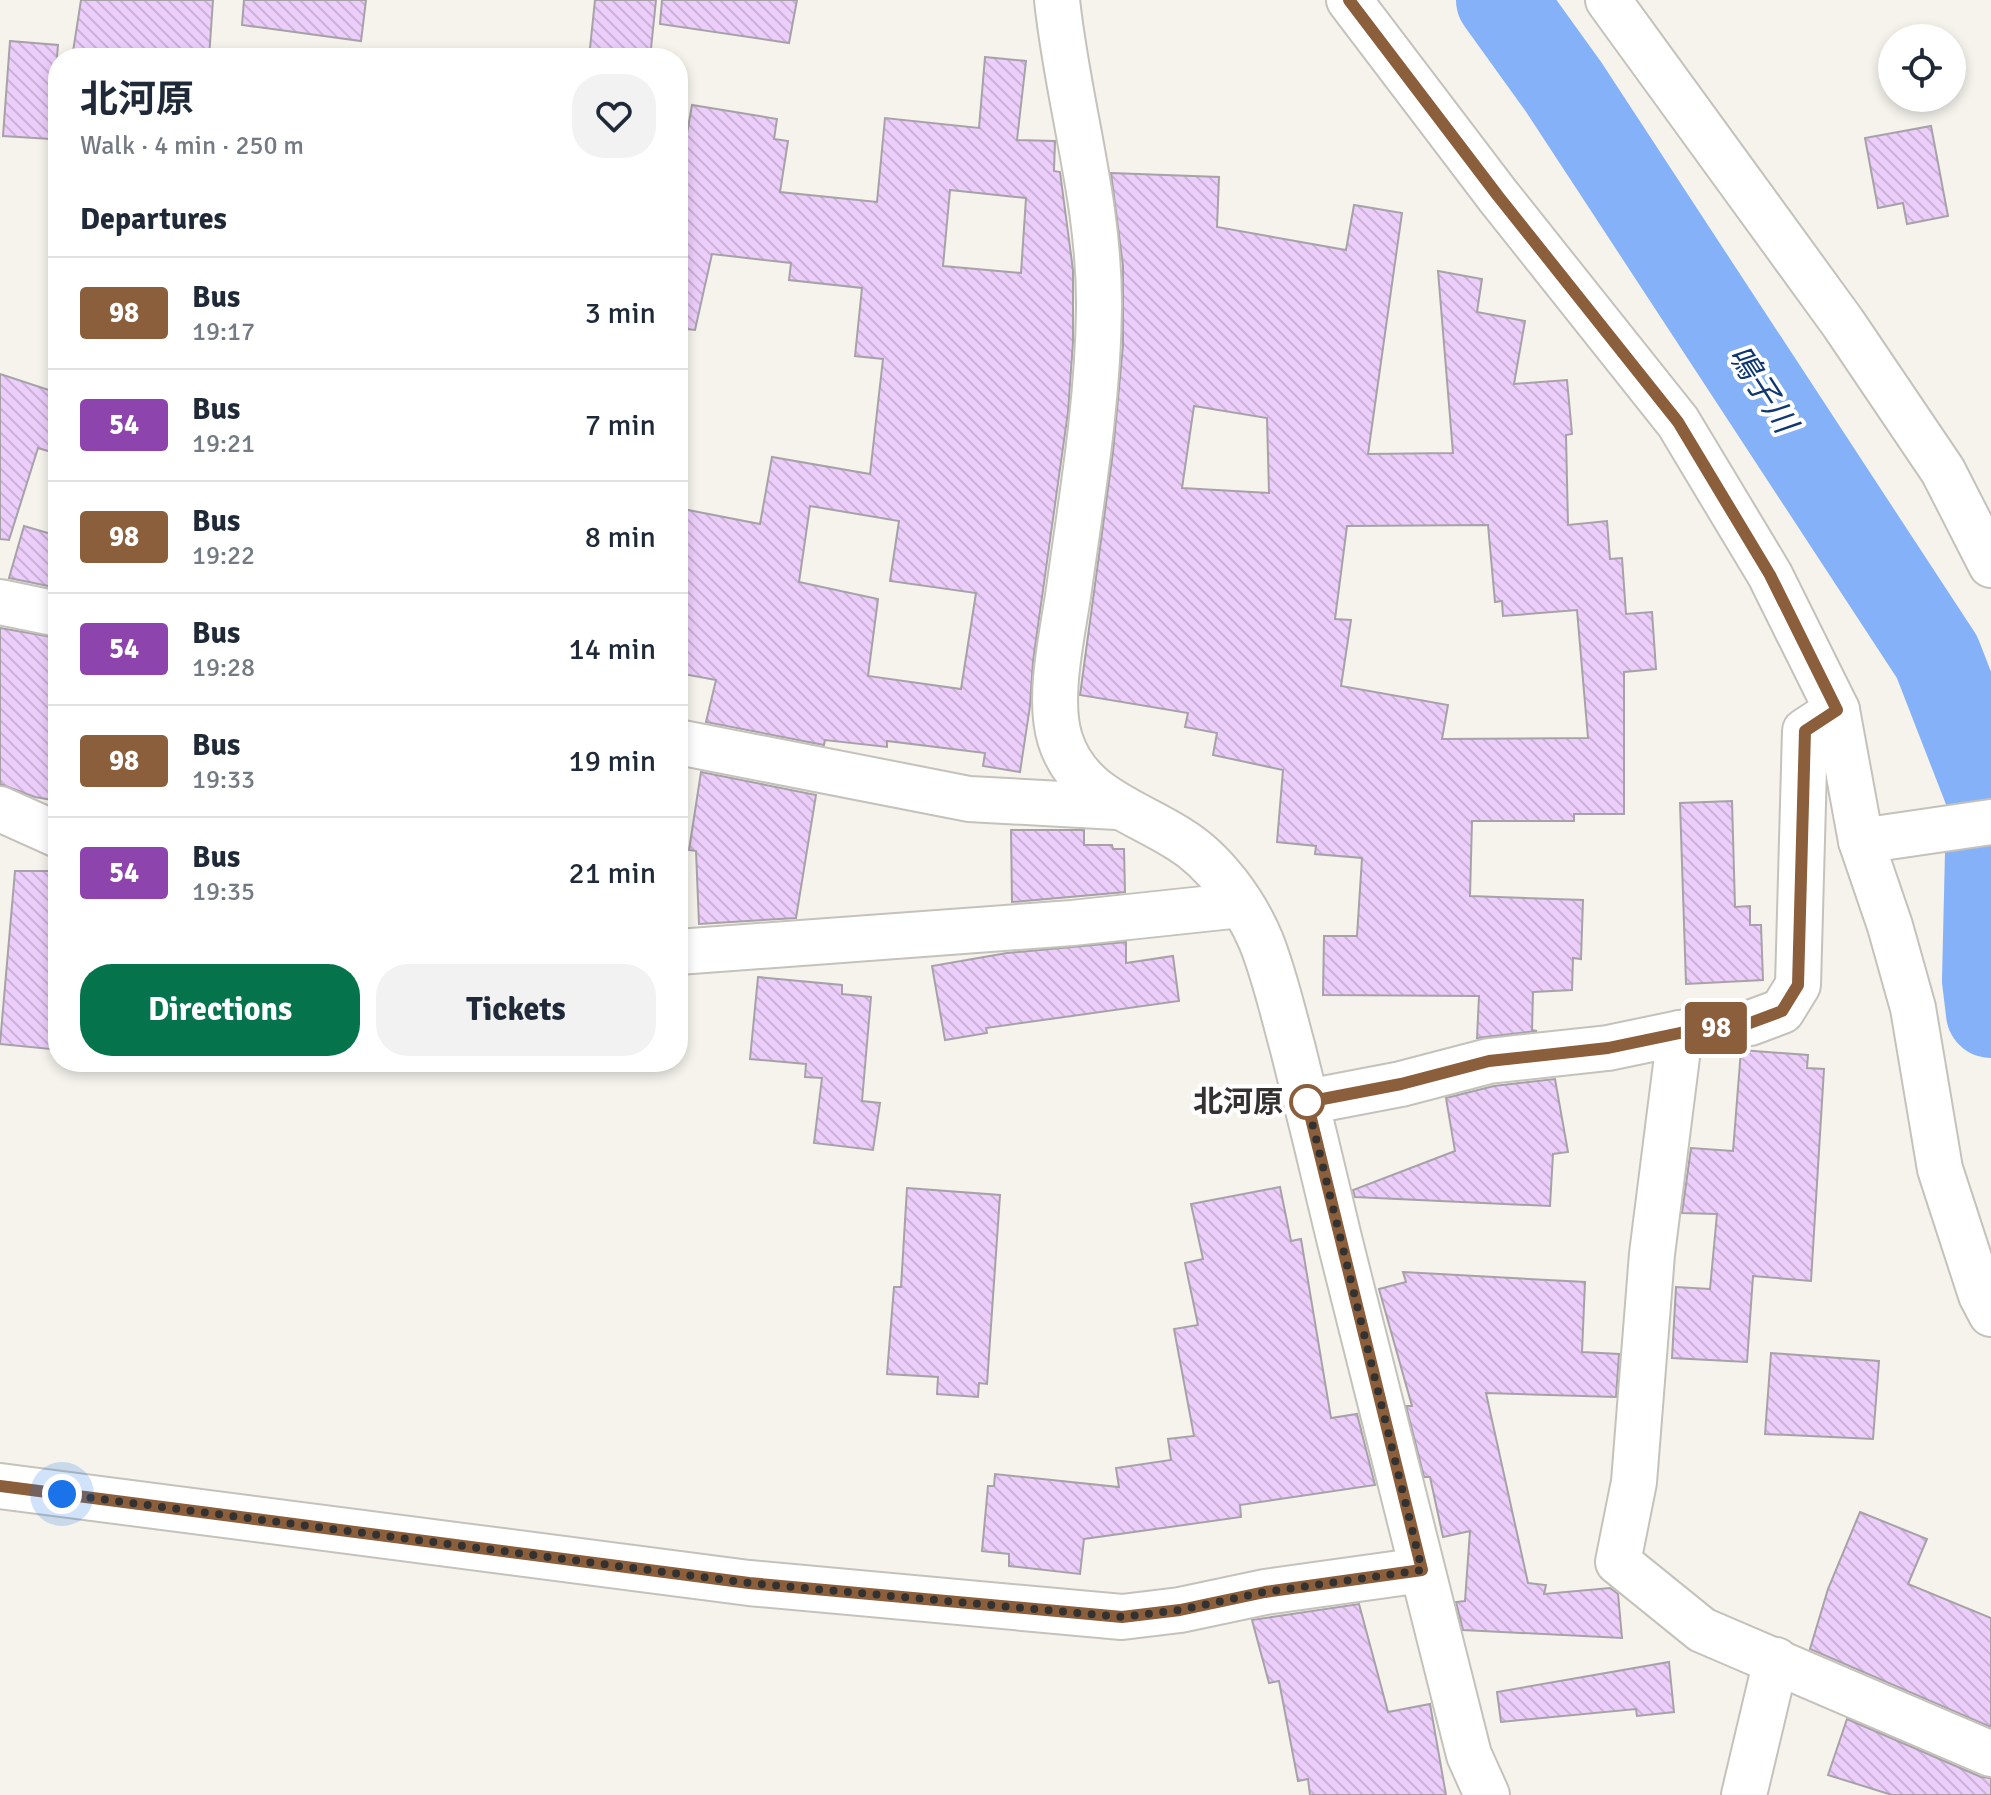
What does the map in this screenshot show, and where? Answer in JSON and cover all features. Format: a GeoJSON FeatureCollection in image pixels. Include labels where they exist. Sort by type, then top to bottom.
{"type":"FeatureCollection","features":[{"type":"Feature","properties":{"kind":"street"},"geometry":{"type":"LineString","coordinates":[[1057,0],[1094,213],[1099,306],[1091,435],[1058,672],[1056,719],[1060,741],[1083,780],[1117,807],[1183,840],[1215,870],[1241,905],[1259,937],[1272,972],[1307,1102],[1469,1755],[1487,1795]]}},
{"type":"Feature","properties":{"kind":"street"},"geometry":{"type":"LineString","coordinates":[[1349,0],[1498,196],[1678,422],[1770,575],[1837,710],[1877,839],[1890,926],[1913,1008],[1940,1169],[1981,1295],[1991,1314]]}},
{"type":"Feature","properties":{"kind":"street"},"geometry":{"type":"LineString","coordinates":[[1608,0],[1843,323],[1943,471],[1991,565]]}},
{"type":"Feature","properties":{"kind":"street"},"geometry":{"type":"LineString","coordinates":[[0,602],[48,612]]}},
{"type":"Feature","properties":{"kind":"street"},"geometry":{"type":"LineString","coordinates":[[1307,1102],[1401,1084],[1489,1061],[1608,1048],[1750,1023],[1782,1011],[1798,985],[1805,731],[1837,710]]}},
{"type":"Feature","properties":{"kind":"street"},"geometry":{"type":"LineString","coordinates":[[688,744],[969,799],[1117,807]]}},
{"type":"Feature","properties":{"kind":"street"},"geometry":{"type":"LineString","coordinates":[[0,809],[48,831]]}},
{"type":"Feature","properties":{"kind":"street"},"geometry":{"type":"LineString","coordinates":[[1877,839],[1991,822]]}},
{"type":"Feature","properties":{"kind":"street"},"geometry":{"type":"LineString","coordinates":[[688,951],[1072,923],[1241,905]]}},
{"type":"Feature","properties":{"kind":"street"},"geometry":{"type":"LineString","coordinates":[[1680,1033],[1652,1254],[1634,1482],[1618,1562],[1702,1630],[1991,1754]]}},
{"type":"Feature","properties":{"kind":"street"},"geometry":{"type":"LineString","coordinates":[[0,1486],[749,1583],[1122,1617],[1180,1610],[1265,1592],[1422,1570]]}},
{"type":"Feature","properties":{"kind":"street"},"geometry":{"type":"LineString","coordinates":[[1744,1795],[1776,1660]]}},
{"type":"Feature","properties":{"kind":"building"},"geometry":{"type":"Polygon","coordinates":[[[81,0],[213,0],[210,48],[74,48],[81,0]]]}},
{"type":"Feature","properties":{"kind":"building"},"geometry":{"type":"Polygon","coordinates":[[[244,0],[366,0],[361,41],[242,25],[244,0]]]}},
{"type":"Feature","properties":{"kind":"building"},"geometry":{"type":"Polygon","coordinates":[[[595,0],[656,0],[651,48],[590,48],[595,0]]]}},
{"type":"Feature","properties":{"kind":"building"},"geometry":{"type":"Polygon","coordinates":[[[662,0],[797,0],[789,43],[660,24],[662,0]]]}},
{"type":"Feature","properties":{"kind":"building"},"geometry":{"type":"Polygon","coordinates":[[[10,41],[58,45],[58,48],[48,48],[48,139],[3,136],[10,41]]]}},
{"type":"Feature","properties":{"kind":"building"},"geometry":{"type":"Polygon","coordinates":[[[985,57],[1026,61],[1017,140],[1055,141],[1054,171],[1060,172],[1073,270],[1073,342],[1068,412],[1020,772],[983,766],[985,753],[887,741],[887,747],[825,740],[824,745],[706,722],[716,680],[688,675],[688,510],[760,524],[772,457],[870,474],[883,359],[855,356],[862,288],[789,280],[791,263],[712,254],[695,330],[688,329],[688,128],[692,105],[777,119],[774,139],[788,141],[780,192],[877,202],[885,118],[979,128],[985,57]],[[950,190],[943,266],[1021,273],[1026,198],[950,190]],[[810,506],[799,582],[878,599],[868,676],[961,689],[976,593],[890,581],[899,521],[810,506]]]}},
{"type":"Feature","properties":{"kind":"building"},"geometry":{"type":"Polygon","coordinates":[[[1931,126],[1948,216],[1907,224],[1903,203],[1878,208],[1865,138],[1931,126]]]}},
{"type":"Feature","properties":{"kind":"building"},"geometry":{"type":"Polygon","coordinates":[[[1111,173],[1219,177],[1217,227],[1346,250],[1354,205],[1402,213],[1368,454],[1453,453],[1438,271],[1482,279],[1477,312],[1525,321],[1514,384],[1567,380],[1572,434],[1566,435],[1568,525],[1607,521],[1610,559],[1622,558],[1626,614],[1652,612],[1656,669],[1624,672],[1624,814],[1574,814],[1574,821],[1472,821],[1470,896],[1583,900],[1581,959],[1573,958],[1572,990],[1533,992],[1532,1030],[1537,1031],[1477,1038],[1479,996],[1323,995],[1324,936],[1357,936],[1362,858],[1315,854],[1316,846],[1277,842],[1283,770],[1213,755],[1217,733],[1185,727],[1188,713],[1080,695],[1113,452],[1123,345],[1123,266],[1111,173]],[[1194,406],[1182,488],[1269,493],[1267,418],[1194,406]],[[1488,525],[1347,526],[1335,619],[1351,620],[1341,686],[1448,705],[1442,739],[1588,738],[1577,610],[1503,616],[1502,601],[1495,602],[1488,525]]]}},
{"type":"Feature","properties":{"kind":"building"},"geometry":{"type":"Polygon","coordinates":[[[0,374],[48,390],[48,451],[38,448],[9,540],[0,539],[0,374]]]}},
{"type":"Feature","properties":{"kind":"building"},"geometry":{"type":"Polygon","coordinates":[[[24,526],[48,533],[48,586],[9,578],[24,526]]]}},
{"type":"Feature","properties":{"kind":"building"},"geometry":{"type":"Polygon","coordinates":[[[0,628],[48,636],[48,799],[0,784],[0,628]]]}},
{"type":"Feature","properties":{"kind":"building"},"geometry":{"type":"Polygon","coordinates":[[[701,772],[816,795],[796,918],[699,924],[696,851],[689,850],[701,772]]]}},
{"type":"Feature","properties":{"kind":"building"},"geometry":{"type":"Polygon","coordinates":[[[1732,801],[1735,907],[1750,906],[1750,925],[1761,925],[1763,980],[1686,984],[1680,803],[1732,801]]]}},
{"type":"Feature","properties":{"kind":"building"},"geometry":{"type":"Polygon","coordinates":[[[1011,830],[1084,830],[1084,845],[1112,845],[1113,849],[1124,849],[1125,892],[1012,902],[1011,830]]]}},
{"type":"Feature","properties":{"kind":"building"},"geometry":{"type":"Polygon","coordinates":[[[15,871],[48,871],[48,1049],[0,1044],[15,871]]]}},
{"type":"Feature","properties":{"kind":"building"},"geometry":{"type":"Polygon","coordinates":[[[1126,942],[1126,963],[1173,956],[1179,1001],[986,1028],[987,1033],[945,1040],[932,966],[1007,953],[1126,942]]]}},
{"type":"Feature","properties":{"kind":"building"},"geometry":{"type":"Polygon","coordinates":[[[758,977],[842,985],[842,994],[871,997],[862,1101],[880,1103],[873,1150],[814,1143],[822,1078],[805,1077],[806,1064],[750,1059],[758,977]]]}},
{"type":"Feature","properties":{"kind":"building"},"geometry":{"type":"Polygon","coordinates":[[[1741,1050],[1808,1055],[1807,1068],[1824,1069],[1811,1281],[1753,1276],[1747,1362],[1672,1358],[1676,1287],[1710,1289],[1717,1214],[1682,1213],[1691,1148],[1733,1151],[1741,1050]]]}},
{"type":"Feature","properties":{"kind":"building"},"geometry":{"type":"Polygon","coordinates":[[[1555,1079],[1568,1152],[1553,1154],[1550,1206],[1355,1197],[1353,1190],[1455,1151],[1446,1098],[1494,1086],[1555,1079]]]}},
{"type":"Feature","properties":{"kind":"building"},"geometry":{"type":"Polygon","coordinates":[[[1280,1187],[1291,1241],[1301,1239],[1331,1418],[1357,1414],[1375,1485],[1240,1505],[1241,1517],[1084,1539],[1080,1574],[1009,1566],[1009,1554],[982,1551],[988,1486],[994,1486],[995,1474],[1119,1487],[1116,1468],[1171,1460],[1168,1439],[1194,1436],[1174,1329],[1198,1325],[1185,1263],[1203,1259],[1191,1204],[1280,1187]]]}},
{"type":"Feature","properties":{"kind":"building"},"geometry":{"type":"Polygon","coordinates":[[[907,1188],[1000,1195],[987,1384],[979,1383],[978,1397],[937,1394],[938,1377],[887,1374],[894,1287],[901,1287],[907,1188]]]}},
{"type":"Feature","properties":{"kind":"building"},"geometry":{"type":"Polygon","coordinates":[[[1403,1272],[1585,1282],[1582,1352],[1619,1354],[1616,1397],[1486,1393],[1528,1583],[1546,1585],[1544,1594],[1610,1588],[1618,1594],[1622,1638],[1463,1630],[1456,1602],[1465,1601],[1470,1531],[1443,1537],[1430,1477],[1424,1477],[1406,1406],[1412,1406],[1379,1289],[1406,1282],[1403,1272]]]}},
{"type":"Feature","properties":{"kind":"building"},"geometry":{"type":"Polygon","coordinates":[[[1771,1353],[1879,1361],[1873,1439],[1765,1434],[1771,1353]]]}},
{"type":"Feature","properties":{"kind":"building"},"geometry":{"type":"Polygon","coordinates":[[[1860,1512],[1927,1539],[1908,1584],[1991,1618],[1991,1727],[1810,1649],[1828,1589],[1860,1512]]]}},
{"type":"Feature","properties":{"kind":"building"},"geometry":{"type":"Polygon","coordinates":[[[1359,1604],[1388,1712],[1430,1704],[1446,1795],[1310,1795],[1308,1779],[1298,1781],[1279,1681],[1269,1683],[1252,1620],[1359,1604]]]}},
{"type":"Feature","properties":{"kind":"building"},"geometry":{"type":"Polygon","coordinates":[[[1669,1662],[1674,1712],[1637,1716],[1636,1709],[1501,1722],[1497,1692],[1669,1662]]]}},
{"type":"Feature","properties":{"kind":"building"},"geometry":{"type":"Polygon","coordinates":[[[1847,1719],[1981,1777],[1991,1778],[1991,1795],[1892,1795],[1828,1775],[1847,1719]]]}},
{"type":"Feature","properties":{"kind":"waterway","name":"鳴子川"},"geometry":{"type":"LineString","coordinates":[[1501,0],[1563,86],[1937,657],[1991,796]]}},
{"type":"Feature","properties":{"kind":"waterway","name":"鳴子川"},"geometry":{"type":"LineString","coordinates":[[1991,810],[1987,980],[1991,1013]]}},
{"type":"Feature","properties":{"kind":"bus line","name":"98"},"geometry":{"type":"LineString","coordinates":[[0,1486],[749,1583],[1122,1617],[1180,1610],[1265,1592],[1422,1570],[1307,1102],[1401,1084],[1489,1061],[1608,1048],[1750,1023],[1782,1011],[1798,985],[1805,731],[1837,710],[1770,575],[1678,422],[1498,196],[1349,0]]}},
{"type":"Feature","properties":{"kind":"place","name":"北河原"},"geometry":{"type":"Point","coordinates":[1307,1102]}},
{"type":"Feature","properties":{"kind":"route"},"geometry":{"type":"LineString","coordinates":[[62,1494],[749,1583],[1122,1617],[1180,1610],[1265,1592],[1422,1570],[1307,1102]]}}]}
